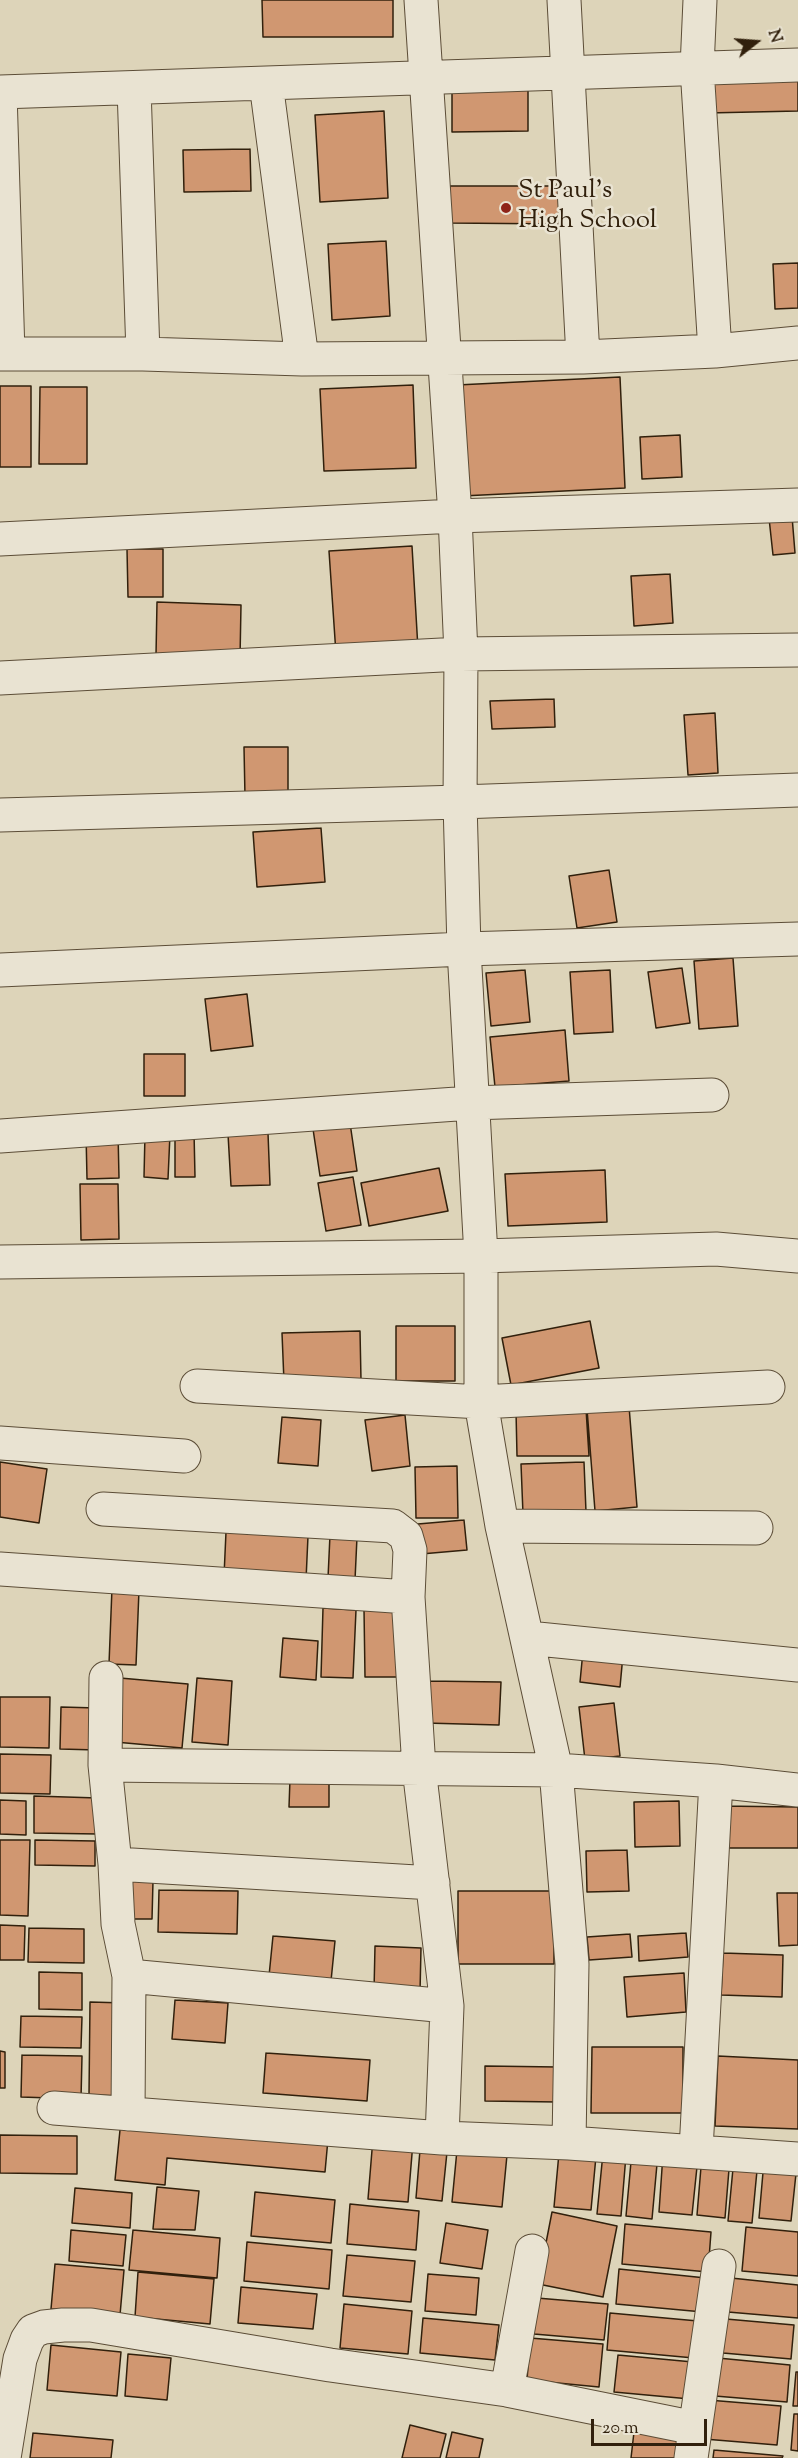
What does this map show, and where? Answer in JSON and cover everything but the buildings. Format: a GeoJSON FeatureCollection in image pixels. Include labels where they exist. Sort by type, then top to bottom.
{"type":"FeatureCollection","features":[{"type":"Feature","properties":{"kind":"street"},"geometry":{"type":"LineString","coordinates":[[421,0],[455,516],[461,654],[460,802],[471,1103],[481,1256],[481,1402],[502,1526],[556,1770],[572,1964],[569,2143]]}},
{"type":"Feature","properties":{"kind":"street"},"geometry":{"type":"LineString","coordinates":[[564,0],[583,357]]}},
{"type":"Feature","properties":{"kind":"street"},"geometry":{"type":"LineString","coordinates":[[700,0],[697,68],[715,351]]}},
{"type":"Feature","properties":{"kind":"street"},"geometry":{"type":"LineString","coordinates":[[798,65],[0,92],[4,354],[143,354],[302,359],[583,357],[715,351],[798,343]]}},
{"type":"Feature","properties":{"kind":"street"},"geometry":{"type":"LineString","coordinates":[[266,83],[302,359]]}},
{"type":"Feature","properties":{"kind":"street"},"geometry":{"type":"LineString","coordinates":[[134,88],[143,354]]}},
{"type":"Feature","properties":{"kind":"street"},"geometry":{"type":"LineString","coordinates":[[0,539],[455,516],[798,506]]}},
{"type":"Feature","properties":{"kind":"street"},"geometry":{"type":"LineString","coordinates":[[0,678],[461,654],[798,650]]}},
{"type":"Feature","properties":{"kind":"street"},"geometry":{"type":"LineString","coordinates":[[0,815],[798,790]]}},
{"type":"Feature","properties":{"kind":"street"},"geometry":{"type":"LineString","coordinates":[[0,970],[464,949],[798,939]]}},
{"type":"Feature","properties":{"kind":"street"},"geometry":{"type":"LineString","coordinates":[[0,1136],[471,1103],[712,1095]]}},
{"type":"Feature","properties":{"kind":"street"},"geometry":{"type":"LineString","coordinates":[[0,1262],[481,1256],[716,1249],[798,1256]]}},
{"type":"Feature","properties":{"kind":"street"},"geometry":{"type":"LineString","coordinates":[[197,1386],[481,1402],[768,1387]]}},
{"type":"Feature","properties":{"kind":"street"},"geometry":{"type":"LineString","coordinates":[[0,1443],[184,1456]]}},
{"type":"Feature","properties":{"kind":"street"},"geometry":{"type":"LineString","coordinates":[[104,1509],[393,1526],[406,1536],[410,1550],[408,1597],[419,1768],[447,2007],[442,2138]]}},
{"type":"Feature","properties":{"kind":"street"},"geometry":{"type":"LineString","coordinates":[[502,1526],[756,1528]]}},
{"type":"Feature","properties":{"kind":"street"},"geometry":{"type":"LineString","coordinates":[[0,1569],[408,1597]]}},
{"type":"Feature","properties":{"kind":"street"},"geometry":{"type":"LineString","coordinates":[[528,1638],[798,1665]]}},
{"type":"Feature","properties":{"kind":"street"},"geometry":{"type":"LineString","coordinates":[[106,1678],[105,1765],[115,1864],[118,1924],[129,1976],[128,2114]]}},
{"type":"Feature","properties":{"kind":"street"},"geometry":{"type":"LineString","coordinates":[[105,1765],[556,1770],[716,1781],[798,1790]]}},
{"type":"Feature","properties":{"kind":"street"},"geometry":{"type":"LineString","coordinates":[[696,2150],[716,1781]]}},
{"type":"Feature","properties":{"kind":"street"},"geometry":{"type":"LineString","coordinates":[[115,1864],[433,1883]]}},
{"type":"Feature","properties":{"kind":"street"},"geometry":{"type":"LineString","coordinates":[[129,1976],[447,2007]]}},
{"type":"Feature","properties":{"kind":"street"},"geometry":{"type":"LineString","coordinates":[[54,2108],[442,2138],[696,2150],[798,2159]]}},
{"type":"Feature","properties":{"kind":"street"},"geometry":{"type":"LineString","coordinates":[[507,2390],[532,2251]]}},
{"type":"Feature","properties":{"kind":"street"},"geometry":{"type":"LineString","coordinates":[[4,2458],[22,2352],[27,2340],[33,2331],[44,2327],[91,2325],[330,2365],[507,2390],[693,2443],[719,2266]]}},
{"type":"Feature","properties":{"kind":"place","name":"St Paul's High School"},"geometry":{"type":"Point","coordinates":[506,208]}}]}
